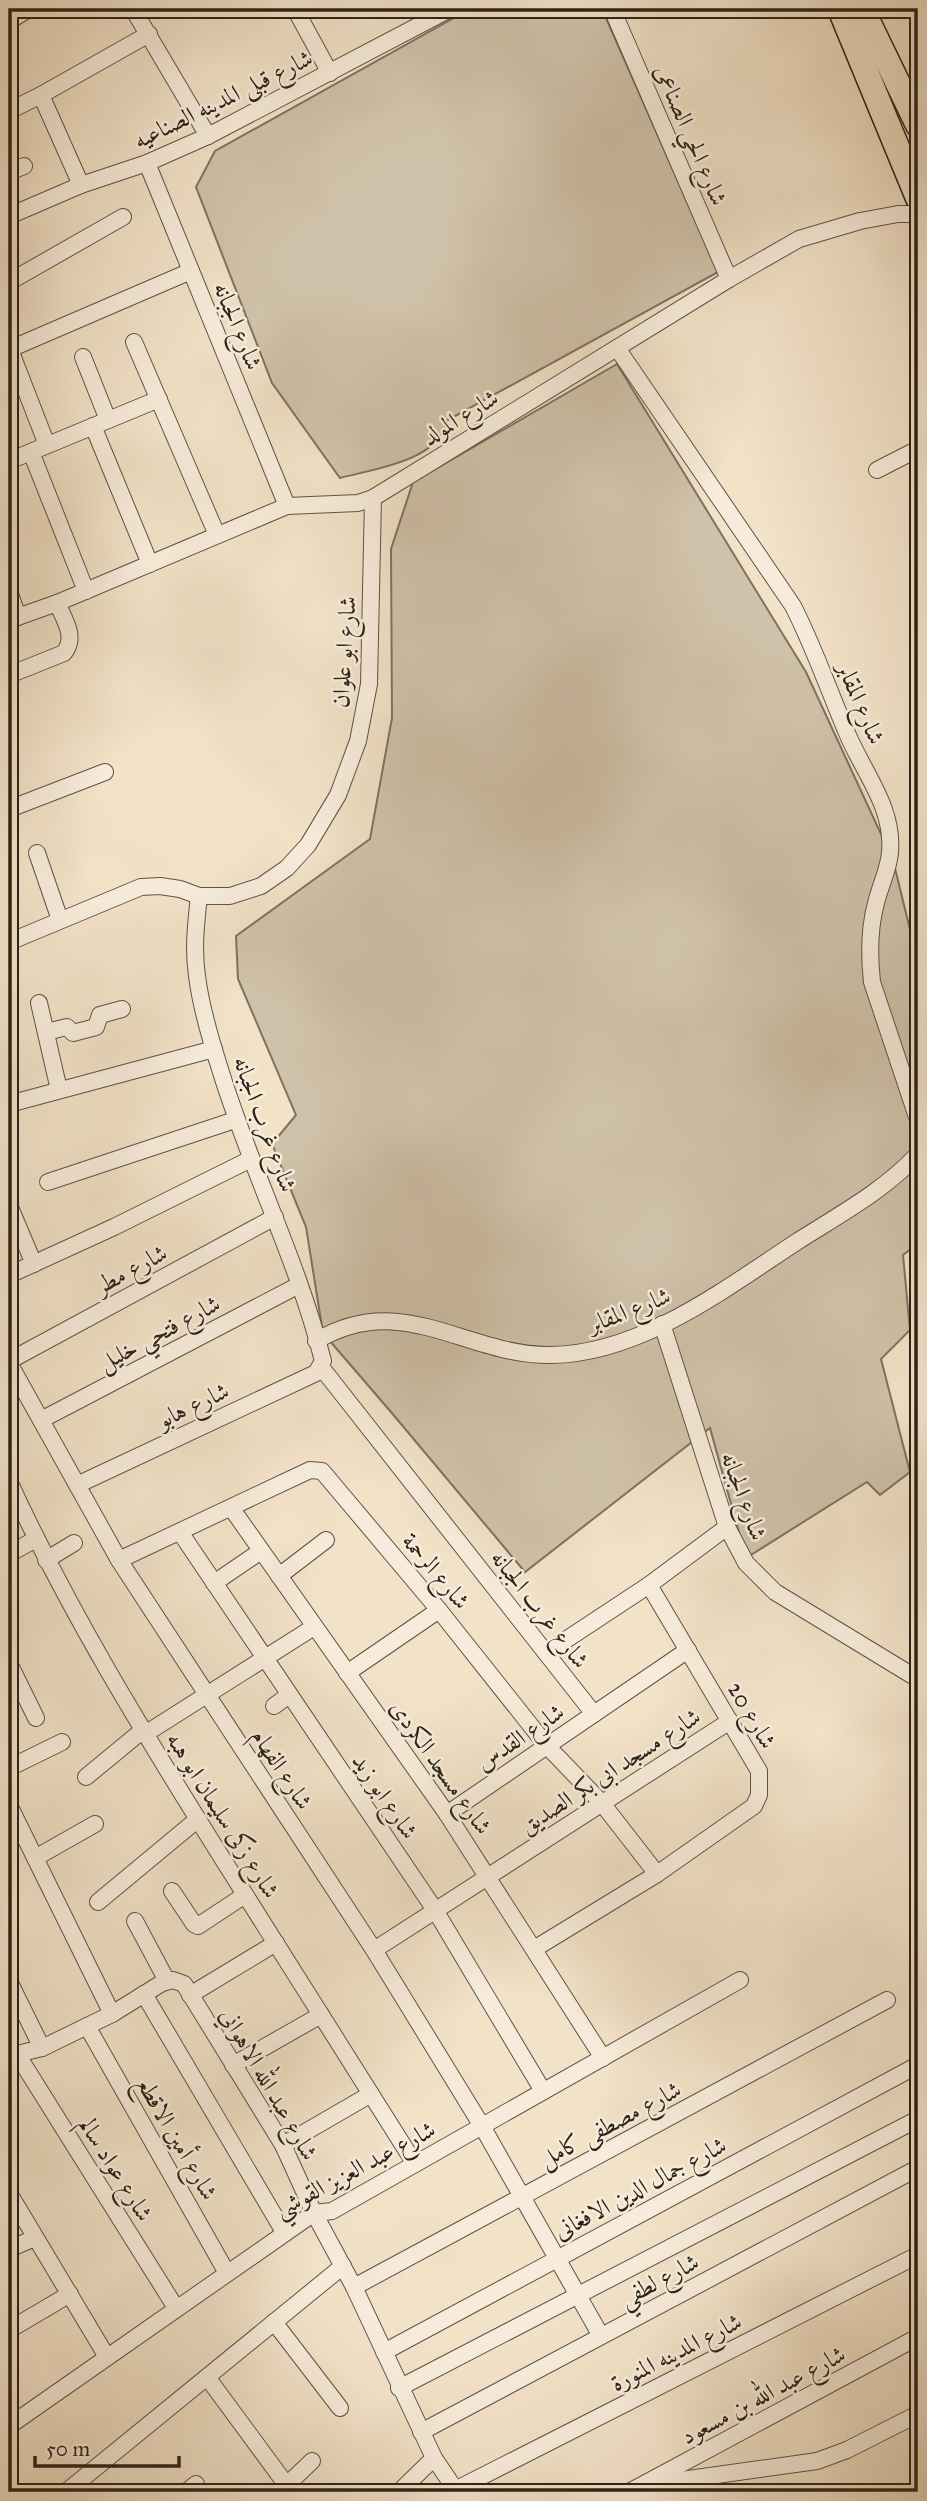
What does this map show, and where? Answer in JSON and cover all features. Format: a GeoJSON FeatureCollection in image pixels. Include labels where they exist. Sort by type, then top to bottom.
{"type":"FeatureCollection","features":[{"type":"Feature","properties":{"kind":"main road"},"geometry":{"type":"LineString","coordinates":[[840,9],[918,198]]}},
{"type":"Feature","properties":{"kind":"main road"},"geometry":{"type":"LineString","coordinates":[[862,9],[918,125]]}},
{"type":"Feature","properties":{"kind":"street"},"geometry":{"type":"LineString","coordinates":[[9,21],[29,9]]}},
{"type":"Feature","properties":{"kind":"street"},"geometry":{"type":"LineString","coordinates":[[133,9],[208,136]]}},
{"type":"Feature","properties":{"kind":"street"},"geometry":{"type":"LineString","coordinates":[[295,9],[330,73]]}},
{"type":"Feature","properties":{"kind":"street","name":"شارع قبلى المدينه الصناعيه"},"geometry":{"type":"LineString","coordinates":[[9,216],[81,185],[147,163],[208,136],[450,9]]}},
{"type":"Feature","properties":{"kind":"street","name":"شارع الحي الصناعى"},"geometry":{"type":"LineString","coordinates":[[612,9],[729,279]]}},
{"type":"Feature","properties":{"kind":"street"},"geometry":{"type":"LineString","coordinates":[[9,111],[149,34]]}},
{"type":"Feature","properties":{"kind":"street"},"geometry":{"type":"LineString","coordinates":[[41,95],[81,185]]}},
{"type":"Feature","properties":{"kind":"street","name":"شارع الجبانه"},"geometry":{"type":"LineString","coordinates":[[147,163],[287,506]]}},
{"type":"Feature","properties":{"kind":"street","name":"شارع المولد"},"geometry":{"type":"LineString","coordinates":[[13,619],[287,506],[358,503],[373,498],[729,279],[799,239],[860,221],[898,214],[918,214]]}},
{"type":"Feature","properties":{"kind":"street"},"geometry":{"type":"LineString","coordinates":[[9,282],[123,217]]}},
{"type":"Feature","properties":{"kind":"street"},"geometry":{"type":"LineString","coordinates":[[47,445],[14,378],[9,348],[191,271]]}},
{"type":"Feature","properties":{"kind":"street"},"geometry":{"type":"LineString","coordinates":[[134,342],[217,535]]}},
{"type":"Feature","properties":{"kind":"street","name":"شارع المقابر"},"geometry":{"type":"LineString","coordinates":[[617,348],[793,606],[848,736],[878,793],[888,822],[890,852],[872,921],[870,962],[873,982],[918,1120]]}},
{"type":"Feature","properties":{"kind":"street"},"geometry":{"type":"LineString","coordinates":[[83,357],[101,423],[150,564]]}},
{"type":"Feature","properties":{"kind":"street"},"geometry":{"type":"LineString","coordinates":[[9,461],[159,400]]}},
{"type":"Feature","properties":{"kind":"street"},"geometry":{"type":"LineString","coordinates":[[877,470],[918,449]]}},
{"type":"Feature","properties":{"kind":"street"},"geometry":{"type":"LineString","coordinates":[[31,452],[86,591]]}},
{"type":"Feature","properties":{"kind":"street","name":"شارع ابو علوان"},"geometry":{"type":"LineString","coordinates":[[9,942],[141,887],[180,889],[199,896],[230,896],[261,886],[287,868],[308,845],[338,795],[358,741],[369,684],[373,498]]}},
{"type":"Feature","properties":{"kind":"street"},"geometry":{"type":"LineString","coordinates":[[9,591],[13,619]]}},
{"type":"Feature","properties":{"kind":"street"},"geometry":{"type":"LineString","coordinates":[[9,675],[64,653],[67,649],[70,634],[57,603]]}},
{"type":"Feature","properties":{"kind":"street"},"geometry":{"type":"LineString","coordinates":[[9,809],[105,772]]}},
{"type":"Feature","properties":{"kind":"street"},"geometry":{"type":"LineString","coordinates":[[37,853],[60,920]]}},
{"type":"Feature","properties":{"kind":"street","name":"شارع غرب الجبانه"},"geometry":{"type":"LineString","coordinates":[[199,896],[195,935],[196,974],[202,1012],[235,1120],[275,1217],[299,1285],[322,1364],[594,1714]]}},
{"type":"Feature","properties":{"kind":"street"},"geometry":{"type":"LineString","coordinates":[[39,1003],[59,1090]]}},
{"type":"Feature","properties":{"kind":"street"},"geometry":{"type":"LineString","coordinates":[[46,1032],[67,1027],[73,1033],[96,1027],[100,1015],[121,1009]]}},
{"type":"Feature","properties":{"kind":"street"},"geometry":{"type":"LineString","coordinates":[[9,1104],[214,1049]]}},
{"type":"Feature","properties":{"kind":"street"},"geometry":{"type":"LineString","coordinates":[[48,1182],[235,1120]]}},
{"type":"Feature","properties":{"kind":"street","name":"شارع المقابر"},"geometry":{"type":"LineString","coordinates":[[316,1341],[352,1324],[392,1320],[522,1352],[549,1355],[577,1353],[603,1347],[662,1324],[712,1297],[862,1200],[918,1154]]}},
{"type":"Feature","properties":{"kind":"street"},"geometry":{"type":"LineString","coordinates":[[9,1275],[251,1159]]}},
{"type":"Feature","properties":{"kind":"street"},"geometry":{"type":"LineString","coordinates":[[9,1205],[34,1264]]}},
{"type":"Feature","properties":{"kind":"street","name":"شارع مطر"},"geometry":{"type":"LineString","coordinates":[[9,1362],[275,1217]]}},
{"type":"Feature","properties":{"kind":"street","name":"شارع فتحي خليل"},"geometry":{"type":"LineString","coordinates":[[41,1420],[299,1285]]}},
{"type":"Feature","properties":{"kind":"street","name":"شارع الجبانه"},"geometry":{"type":"LineString","coordinates":[[662,1324],[727,1527],[746,1563],[775,1592],[918,1679]]}},
{"type":"Feature","properties":{"kind":"street","name":"شارع الفهام"},"geometry":{"type":"LineString","coordinates":[[9,1362],[119,1560],[374,1950],[482,2126],[601,2336]]}},
{"type":"Feature","properties":{"kind":"street","name":"شارع هابو"},"geometry":{"type":"LineString","coordinates":[[77,1485],[316,1373],[322,1364]]}},
{"type":"Feature","properties":{"kind":"street","name":"شارع الرحمة"},"geometry":{"type":"LineString","coordinates":[[119,1560],[310,1469],[322,1471],[439,1610],[547,1746],[601,1802],[657,1874]]}},
{"type":"Feature","properties":{"kind":"street","name":"شارع زكى سليمان ابو هبه"},"geometry":{"type":"LineString","coordinates":[[9,1481],[78,1620],[144,1732],[415,2164]]}},
{"type":"Feature","properties":{"kind":"street","name":"شارع مسجد الكردى"},"geometry":{"type":"LineString","coordinates":[[232,1508],[447,1814],[603,2058]]}},
{"type":"Feature","properties":{"kind":"street"},"geometry":{"type":"LineString","coordinates":[[546,1653],[649,1585],[727,1527]]}},
{"type":"Feature","properties":{"kind":"street","name":"شارع ابو زيد"},"geometry":{"type":"LineString","coordinates":[[180,1532],[435,1910],[543,2091]]}},
{"type":"Feature","properties":{"kind":"street"},"geometry":{"type":"LineString","coordinates":[[9,1554],[36,1539]]}},
{"type":"Feature","properties":{"kind":"street"},"geometry":{"type":"LineString","coordinates":[[279,1576],[326,1540]]}},
{"type":"Feature","properties":{"kind":"street"},"geometry":{"type":"LineString","coordinates":[[46,1560],[74,1543]]}},
{"type":"Feature","properties":{"kind":"street"},"geometry":{"type":"LineString","coordinates":[[214,1583],[261,1551]]}},
{"type":"Feature","properties":{"kind":"street","name":"شارع 20"},"geometry":{"type":"LineString","coordinates":[[534,1949],[657,1874],[754,1806],[759,1795],[758,1771],[649,1585]]}},
{"type":"Feature","properties":{"kind":"street"},"geometry":{"type":"LineString","coordinates":[[347,1672],[439,1610]]}},
{"type":"Feature","properties":{"kind":"street"},"geometry":{"type":"LineString","coordinates":[[86,1777],[144,1732],[314,1627]]}},
{"type":"Feature","properties":{"kind":"street","name":"شارع القدس"},"geometry":{"type":"LineString","coordinates":[[447,1814],[688,1650]]}},
{"type":"Feature","properties":{"kind":"street"},"geometry":{"type":"LineString","coordinates":[[9,1663],[36,1718]]}},
{"type":"Feature","properties":{"kind":"street"},"geometry":{"type":"LineString","coordinates":[[274,1706],[289,1695]]}},
{"type":"Feature","properties":{"kind":"street","name":"شارع مسجد ابى بكر الصديق"},"geometry":{"type":"LineString","coordinates":[[374,1950],[730,1721]]}},
{"type":"Feature","properties":{"kind":"street"},"geometry":{"type":"LineString","coordinates":[[9,1768],[62,1742]]}},
{"type":"Feature","properties":{"kind":"street"},"geometry":{"type":"LineString","coordinates":[[9,1805],[112,2014]]}},
{"type":"Feature","properties":{"kind":"street"},"geometry":{"type":"LineString","coordinates":[[98,1902],[198,1819]]}},
{"type":"Feature","properties":{"kind":"street"},"geometry":{"type":"LineString","coordinates":[[35,1858],[95,1824]]}},
{"type":"Feature","properties":{"kind":"street"},"geometry":{"type":"LineString","coordinates":[[172,1891],[198,1926],[245,1895]]}},
{"type":"Feature","properties":{"kind":"street"},"geometry":{"type":"LineString","coordinates":[[13,2055],[42,2048],[112,2014],[167,1981],[135,1921]]}},
{"type":"Feature","properties":{"kind":"street"},"geometry":{"type":"LineString","coordinates":[[190,1995],[276,1943]]}},
{"type":"Feature","properties":{"kind":"street","name":"شارع عبد العزيز القوشي"},"geometry":{"type":"LineString","coordinates":[[9,2426],[314,2213],[332,2211],[740,1980]]}},
{"type":"Feature","properties":{"kind":"street"},"geometry":{"type":"LineString","coordinates":[[9,1981],[42,2048]]}},
{"type":"Feature","properties":{"kind":"street","name":"شارع عبد الله الاهواني"},"geometry":{"type":"LineString","coordinates":[[167,1981],[184,1984],[283,2145],[314,2213],[354,2287],[399,2388],[434,2458],[456,2491]]}},
{"type":"Feature","properties":{"kind":"street"},"geometry":{"type":"LineString","coordinates":[[144,1994],[284,2232]]}},
{"type":"Feature","properties":{"kind":"street","name":"شارع مصطفى كامل"},"geometry":{"type":"LineString","coordinates":[[354,2287],[887,2000]]}},
{"type":"Feature","properties":{"kind":"street"},"geometry":{"type":"LineString","coordinates":[[233,2065],[321,2015]]}},
{"type":"Feature","properties":{"kind":"street","name":"شارع أمين الاقطع"},"geometry":{"type":"LineString","coordinates":[[87,2026],[227,2273]]}},
{"type":"Feature","properties":{"kind":"street","name":"شارع عواد سالم"},"geometry":{"type":"LineString","coordinates":[[13,2055],[176,2308]]}},
{"type":"Feature","properties":{"kind":"street","name":"شارع جمال الدين الافغانى"},"geometry":{"type":"LineString","coordinates":[[384,2352],[918,2065]]}},
{"type":"Feature","properties":{"kind":"street"},"geometry":{"type":"LineString","coordinates":[[283,2145],[371,2094]]}},
{"type":"Feature","properties":{"kind":"street"},"geometry":{"type":"LineString","coordinates":[[399,2388],[918,2119]]}},
{"type":"Feature","properties":{"kind":"street","name":"شارع لطفي"},"geometry":{"type":"LineString","coordinates":[[421,2432],[918,2168]]}},
{"type":"Feature","properties":{"kind":"street"},"geometry":{"type":"LineString","coordinates":[[9,2193],[107,2357]]}},
{"type":"Feature","properties":{"kind":"street"},"geometry":{"type":"LineString","coordinates":[[9,2249],[35,2238]]}},
{"type":"Feature","properties":{"kind":"street","name":"شارع المدينه المنورة"},"geometry":{"type":"LineString","coordinates":[[456,2491],[918,2255]]}},
{"type":"Feature","properties":{"kind":"street"},"geometry":{"type":"LineString","coordinates":[[66,2492],[342,2266]]}},
{"type":"Feature","properties":{"kind":"street"},"geometry":{"type":"LineString","coordinates":[[9,2330],[69,2294]]}},
{"type":"Feature","properties":{"kind":"street"},"geometry":{"type":"LineString","coordinates":[[274,2322],[340,2408]]}},
{"type":"Feature","properties":{"kind":"street","name":"شارع عبد الله بن مسعود"},"geometry":{"type":"LineString","coordinates":[[634,2489],[918,2337]]}},
{"type":"Feature","properties":{"kind":"street"},"geometry":{"type":"LineString","coordinates":[[207,2377],[285,2483],[290,2482],[312,2461]]}},
{"type":"Feature","properties":{"kind":"street"},"geometry":{"type":"LineString","coordinates":[[634,2489],[817,2461],[846,2450],[918,2414]]}},
{"type":"Feature","properties":{"kind":"street"},"geometry":{"type":"LineString","coordinates":[[399,2492],[434,2458]]}},
{"type":"Feature","properties":{"kind":"shaded area"},"geometry":{"type":"Polygon","coordinates":[[[470,9],[602,9],[718,272],[446,421],[441,435],[432,446],[419,454],[386,467],[340,478],[272,383],[196,187],[215,151],[470,9]]]}},
{"type":"Feature","properties":{"kind":"shaded area"},"geometry":{"type":"Polygon","coordinates":[[[617,364],[806,672],[893,860],[918,962],[918,1244],[903,1255],[910,1330],[881,1359],[910,1472],[880,1495],[867,1482],[746,1558],[710,1428],[525,1572],[323,1333],[306,1227],[272,1144],[296,1115],[238,979],[236,936],[370,839],[392,718],[391,549],[413,482],[617,364]]]}}]}
